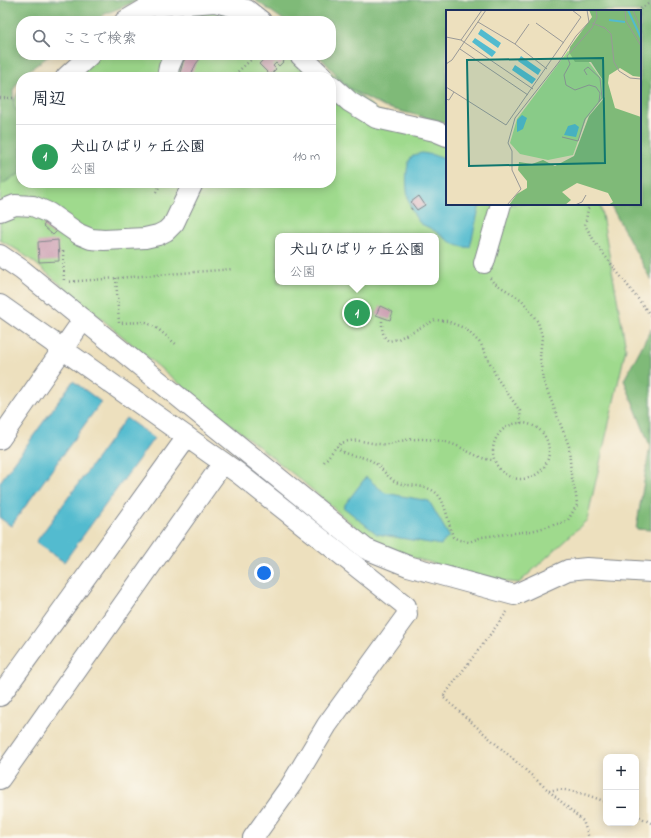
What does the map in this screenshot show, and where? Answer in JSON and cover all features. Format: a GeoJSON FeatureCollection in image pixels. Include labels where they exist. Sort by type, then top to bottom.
{"type":"FeatureCollection","features":[{"type":"Feature","properties":{"kind":"street"},"geometry":{"type":"LineString","coordinates":[[135,16],[150,8],[215,2],[247,10],[255,16]]}},
{"type":"Feature","properties":{"kind":"street"},"geometry":{"type":"LineString","coordinates":[[71,72],[85,60]]}},
{"type":"Feature","properties":{"kind":"street"},"geometry":{"type":"LineString","coordinates":[[168,72],[172,60]]}},
{"type":"Feature","properties":{"kind":"street"},"geometry":{"type":"LineString","coordinates":[[305,60],[318,72]]}},
{"type":"Feature","properties":{"kind":"street"},"geometry":{"type":"LineString","coordinates":[[336,89],[350,102],[376,118],[435,131],[446,136]]}},
{"type":"Feature","properties":{"kind":"street"},"geometry":{"type":"LineString","coordinates":[[0,211],[15,205],[33,206],[48,213],[79,234],[91,239],[104,240],[145,238],[158,235],[166,231],[174,223],[190,188]]}},
{"type":"Feature","properties":{"kind":"street"},"geometry":{"type":"LineString","coordinates":[[484,263],[501,205]]}},
{"type":"Feature","properties":{"kind":"street"},"geometry":{"type":"LineString","coordinates":[[0,255],[22,270],[57,287],[84,320],[366,549],[408,566],[504,592],[568,570],[587,568],[651,572]]}},
{"type":"Feature","properties":{"kind":"street"},"geometry":{"type":"LineString","coordinates":[[0,305],[223,462],[406,606],[407,615],[327,725],[291,785],[253,838]]}},
{"type":"Feature","properties":{"kind":"street"},"geometry":{"type":"LineString","coordinates":[[0,439],[84,320]]}},
{"type":"Feature","properties":{"kind":"street"},"geometry":{"type":"LineString","coordinates":[[0,696],[186,437]]}},
{"type":"Feature","properties":{"kind":"street"},"geometry":{"type":"LineString","coordinates":[[0,780],[223,462]]}},
{"type":"Feature","properties":{"kind":"path"},"geometry":{"type":"LineString","coordinates":[[639,10],[651,3]]}},
{"type":"Feature","properties":{"kind":"path"},"geometry":{"type":"LineString","coordinates":[[237,72],[251,60]]}},
{"type":"Feature","properties":{"kind":"path"},"geometry":{"type":"LineString","coordinates":[[0,98],[13,98]]}},
{"type":"Feature","properties":{"kind":"path"},"geometry":{"type":"LineString","coordinates":[[156,192],[159,188]]}},
{"type":"Feature","properties":{"kind":"path"},"geometry":{"type":"LineString","coordinates":[[589,205],[585,225],[596,244],[651,316]]}},
{"type":"Feature","properties":{"kind":"path"},"geometry":{"type":"LineString","coordinates":[[411,209],[414,206]]}},
{"type":"Feature","properties":{"kind":"path"},"geometry":{"type":"LineString","coordinates":[[59,251],[63,250],[57,287],[116,278],[233,269]]}},
{"type":"Feature","properties":{"kind":"path"},"geometry":{"type":"LineString","coordinates":[[337,446],[339,449],[348,454],[371,460],[396,482],[417,485],[432,490],[440,496],[453,537],[459,540],[469,542],[482,537],[531,531],[561,524],[568,520],[576,505],[576,495],[571,474],[569,446],[543,380],[540,357],[542,336],[538,322],[522,300],[493,282],[485,273],[484,263]]}},
{"type":"Feature","properties":{"kind":"path"},"geometry":{"type":"LineString","coordinates":[[116,278],[119,323],[146,322],[158,329],[177,345]]}},
{"type":"Feature","properties":{"kind":"path"},"geometry":{"type":"LineString","coordinates":[[382,321],[382,330],[386,339],[389,341],[398,339],[435,320],[447,321],[466,328],[482,344],[497,378],[520,411],[521,424]]}},
{"type":"Feature","properties":{"kind":"path"},"geometry":{"type":"LineString","coordinates":[[521,424],[536,427],[548,442],[549,451],[548,460],[544,468],[538,474],[521,480],[504,474],[498,468],[494,460],[493,450],[495,441],[500,432],[508,426],[521,424]]}},
{"type":"Feature","properties":{"kind":"path"},"geometry":{"type":"LineString","coordinates":[[324,462],[337,446],[348,440],[388,444],[419,439],[437,440],[450,443],[487,460],[494,460]]}},
{"type":"Feature","properties":{"kind":"path"},"geometry":{"type":"LineString","coordinates":[[504,592],[509,610],[443,697],[583,822],[588,838]]}},
{"type":"Feature","properties":{"kind":"path"},"geometry":{"type":"LineString","coordinates":[[549,791],[555,789],[590,796],[603,801]]}},
{"type":"Feature","properties":{"kind":"path"},"geometry":{"type":"LineString","coordinates":[[639,817],[651,823]]}},
{"type":"Feature","properties":{"kind":"green space"},"geometry":{"type":"Polygon","coordinates":[[[0,0],[139,0],[102,16],[16,16],[16,60],[43,60],[27,72],[16,72],[16,86],[13,90],[14,107],[16,109],[16,176],[0,185],[0,0]]]}},
{"type":"Feature","properties":{"kind":"green space"},"geometry":{"type":"Polygon","coordinates":[[[164,0],[245,16],[129,16],[164,0]]]}},
{"type":"Feature","properties":{"kind":"green space"},"geometry":{"type":"Polygon","coordinates":[[[255,0],[651,0],[651,280],[611,205],[641,205],[641,10],[446,10],[446,123],[384,107],[350,89],[336,74],[336,72],[334,72],[323,60],[336,60],[336,16],[278,16],[255,0]]]}},
{"type":"Feature","properties":{"kind":"green space"},"geometry":{"type":"Polygon","coordinates":[[[72,60],[316,60],[331,72],[57,72],[72,60]]]}},
{"type":"Feature","properties":{"kind":"green space"},"geometry":{"type":"Polygon","coordinates":[[[336,76],[378,111],[446,129],[446,205],[600,205],[626,348],[587,520],[519,583],[497,581],[414,558],[367,537],[302,481],[165,372],[35,263],[19,251],[0,240],[0,127],[16,97],[16,188],[336,188],[336,76]]]}},
{"type":"Feature","properties":{"kind":"green space"},"geometry":{"type":"Polygon","coordinates":[[[651,329],[651,530],[636,529],[650,446],[624,380],[651,329]]]}},
{"type":"Feature","properties":{"kind":"water"},"geometry":{"type":"Polygon","coordinates":[[[422,153],[446,160],[446,205],[480,205],[470,247],[454,244],[417,220],[409,203],[406,182],[409,162],[415,155],[422,153]]]}},
{"type":"Feature","properties":{"kind":"water"},"geometry":{"type":"Polygon","coordinates":[[[73,381],[101,402],[11,526],[0,518],[0,482],[73,381]]]}},
{"type":"Feature","properties":{"kind":"water"},"geometry":{"type":"Polygon","coordinates":[[[126,418],[154,438],[64,562],[36,542],[126,418]]]}},
{"type":"Feature","properties":{"kind":"water"},"geometry":{"type":"Polygon","coordinates":[[[366,477],[385,493],[429,501],[449,536],[441,545],[377,534],[343,507],[366,477]]]}},
{"type":"Feature","properties":{"kind":"building"},"geometry":{"type":"Polygon","coordinates":[[[184,60],[199,60],[192,72],[180,72],[184,60]]]}},
{"type":"Feature","properties":{"kind":"building"},"geometry":{"type":"Polygon","coordinates":[[[263,60],[285,60],[279,66],[276,63],[273,66],[276,69],[273,72],[267,72],[259,64],[263,60]]]}},
{"type":"Feature","properties":{"kind":"building"},"geometry":{"type":"Polygon","coordinates":[[[419,196],[425,205],[417,210],[411,202],[419,196]]]}},
{"type":"Feature","properties":{"kind":"building"},"geometry":{"type":"Polygon","coordinates":[[[47,221],[58,230],[53,235],[43,226],[47,221]]]}},
{"type":"Feature","properties":{"kind":"building"},"geometry":{"type":"Polygon","coordinates":[[[58,240],[59,261],[39,262],[38,242],[58,240]]]}},
{"type":"Feature","properties":{"kind":"building"},"geometry":{"type":"Polygon","coordinates":[[[380,306],[393,312],[390,320],[376,315],[380,306]]]}},
{"type":"Feature","properties":{"kind":"place","name":"犬山ひばりヶ丘公園"},"geometry":{"type":"Point","coordinates":[357,313]}}]}
